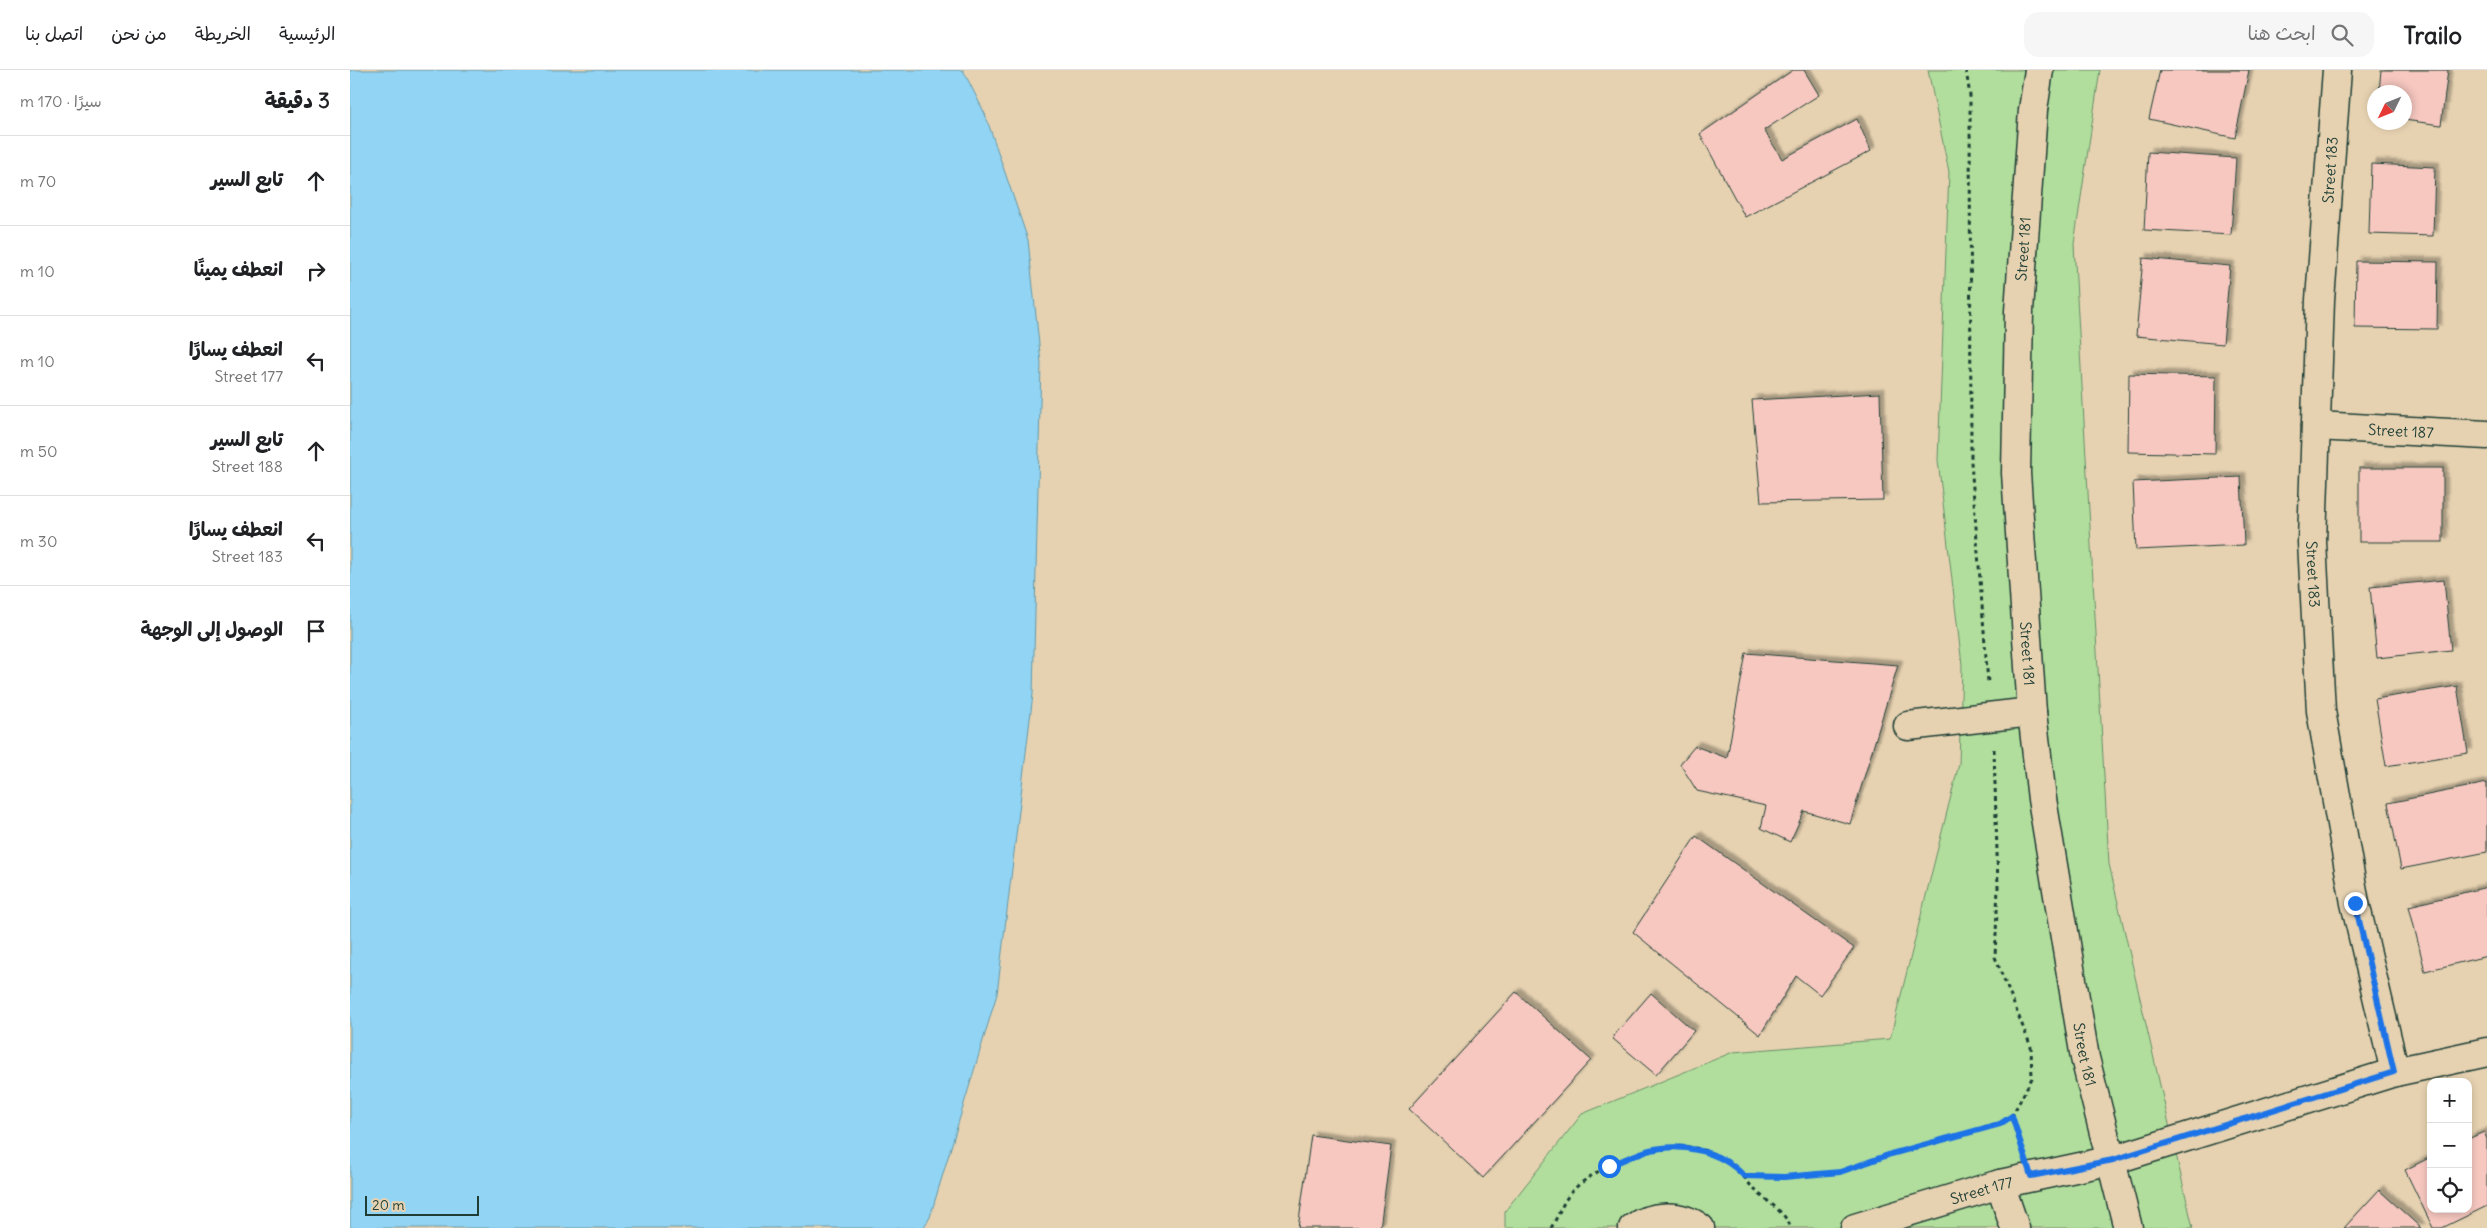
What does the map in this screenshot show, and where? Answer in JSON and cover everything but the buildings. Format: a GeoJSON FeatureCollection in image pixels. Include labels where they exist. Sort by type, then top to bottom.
{"type":"FeatureCollection","features":[{"type":"Feature","properties":{"kind":"street","name":"Street 181"},"geometry":{"type":"LineString","coordinates":[[2038,70],[2033,110],[2019,311],[2016,473],[2032,712],[2042,799],[2085,1058],[2113,1160],[2128,1228]]}},
{"type":"Feature","properties":{"kind":"street","name":"Street 183"},"geometry":{"type":"LineString","coordinates":[[2337,70],[2320,300],[2312,542],[2321,711],[2355,903],[2394,1072]]}},
{"type":"Feature","properties":{"kind":"street","name":"Street 187"},"geometry":{"type":"LineString","coordinates":[[2316,426],[2487,435]]}},
{"type":"Feature","properties":{"kind":"street"},"geometry":{"type":"LineString","coordinates":[[1908,726],[2032,712]]}},
{"type":"Feature","properties":{"kind":"street","name":"Street 177"},"geometry":{"type":"LineString","coordinates":[[1854,1228],[2000,1184],[2113,1160],[2394,1072],[2487,1052]]}},
{"type":"Feature","properties":{"kind":"street"},"geometry":{"type":"LineString","coordinates":[[2000,1184],[2015,1228]]}},
{"type":"Feature","properties":{"kind":"street"},"geometry":{"type":"LineString","coordinates":[[1633,1228],[1650,1220],[1680,1218],[1700,1228]]}},
{"type":"Feature","properties":{"kind":"path"},"geometry":{"type":"LineString","coordinates":[[1744,1176],[1784,1177],[1840,1172],[1891,1154],[2000,1124],[2012,1116],[2032,1078],[2031,1047],[1995,956],[1998,887],[1995,765],[1971,462],[1970,96],[1966,70]]}},
{"type":"Feature","properties":{"kind":"path"},"geometry":{"type":"LineString","coordinates":[[2012,1116],[2031,1176]]}},
{"type":"Feature","properties":{"kind":"path"},"geometry":{"type":"LineString","coordinates":[[1551,1228],[1561,1207],[1573,1190],[1609,1166],[1647,1151],[1688,1147],[1713,1155],[1735,1166],[1744,1176],[1750,1188],[1772,1205],[1791,1228]]}},
{"type":"Feature","properties":{"kind":"green space"},"geometry":{"type":"Polygon","coordinates":[[[1928,70],[2100,70],[2074,244],[2109,864],[2193,1228],[1505,1228],[1505,1211],[1582,1114],[1733,1052],[1890,1039],[1959,764],[1962,665],[1938,460],[1949,172],[1928,70]]]}},
{"type":"Feature","properties":{"kind":"water"},"geometry":{"type":"Polygon","coordinates":[[[350,70],[963,70],[985,114],[1028,240],[1041,363],[1033,694],[997,994],[930,1217],[924,1228],[350,1228],[350,70]]]}},
{"type":"Feature","properties":{"kind":"route"},"geometry":{"type":"LineString","coordinates":[[1609,1166],[1647,1151],[1688,1147],[1713,1155],[1735,1166],[1744,1176],[1784,1177],[1840,1172],[1891,1154],[2000,1124],[2012,1116],[2031,1176],[2113,1160],[2394,1072],[2355,903]]}}]}
